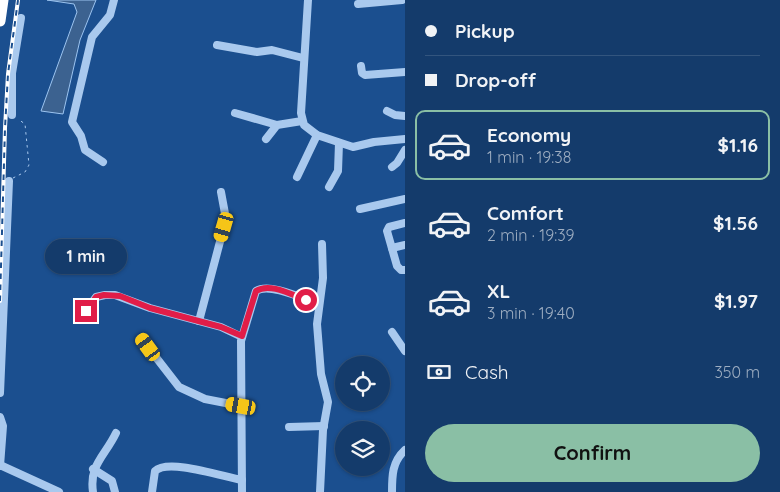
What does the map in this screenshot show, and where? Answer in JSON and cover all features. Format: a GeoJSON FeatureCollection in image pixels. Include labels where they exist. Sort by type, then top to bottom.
{"type":"FeatureCollection","features":[{"type":"Feature","properties":{"kind":"highway"},"geometry":{"type":"LineString","coordinates":[[0,21],[3,0]]}},
{"type":"Feature","properties":{"kind":"street"},"geometry":{"type":"LineString","coordinates":[[103,162],[85,150],[74,125],[73,117],[92,37],[110,15],[114,0]]}},
{"type":"Feature","properties":{"kind":"street"},"geometry":{"type":"LineString","coordinates":[[308,0],[302,121],[306,128],[317,135],[353,147],[374,142],[405,139]]}},
{"type":"Feature","properties":{"kind":"street"},"geometry":{"type":"LineString","coordinates":[[358,4],[402,0]]}},
{"type":"Feature","properties":{"kind":"street"},"geometry":{"type":"LineString","coordinates":[[12,115],[12,73],[21,18]]}},
{"type":"Feature","properties":{"kind":"street"},"geometry":{"type":"LineString","coordinates":[[217,45],[257,52],[272,50],[304,58]]}},
{"type":"Feature","properties":{"kind":"street"},"geometry":{"type":"LineString","coordinates":[[362,66],[362,73],[366,75],[405,72]]}},
{"type":"Feature","properties":{"kind":"street"},"geometry":{"type":"LineString","coordinates":[[387,111],[395,115],[405,116]]}},
{"type":"Feature","properties":{"kind":"street"},"geometry":{"type":"LineString","coordinates":[[235,114],[277,125],[288,125],[302,121]]}},
{"type":"Feature","properties":{"kind":"street"},"geometry":{"type":"LineString","coordinates":[[266,138],[277,125]]}},
{"type":"Feature","properties":{"kind":"street"},"geometry":{"type":"LineString","coordinates":[[296,177],[317,135]]}},
{"type":"Feature","properties":{"kind":"street"},"geometry":{"type":"LineString","coordinates":[[329,187],[338,171],[339,143]]}},
{"type":"Feature","properties":{"kind":"street"},"geometry":{"type":"LineString","coordinates":[[392,167],[397,163],[405,150]]}},
{"type":"Feature","properties":{"kind":"street"},"geometry":{"type":"LineString","coordinates":[[0,393],[9,182]]}},
{"type":"Feature","properties":{"kind":"street"},"geometry":{"type":"LineString","coordinates":[[199,321],[226,219],[221,192]]}},
{"type":"Feature","properties":{"kind":"street"},"geometry":{"type":"LineString","coordinates":[[360,209],[405,199]]}},
{"type":"Feature","properties":{"kind":"street"},"geometry":{"type":"LineString","coordinates":[[405,223],[387,229],[397,266],[401,270],[405,270]]}},
{"type":"Feature","properties":{"kind":"street"},"geometry":{"type":"LineString","coordinates":[[320,492],[324,426],[328,402],[321,374],[317,324],[323,278],[322,244]]}},
{"type":"Feature","properties":{"kind":"street"},"geometry":{"type":"LineString","coordinates":[[392,248],[405,246]]}},
{"type":"Feature","properties":{"kind":"street"},"geometry":{"type":"LineString","coordinates":[[242,492],[242,336],[256,291],[260,288],[270,287],[319,304]]}},
{"type":"Feature","properties":{"kind":"street"},"geometry":{"type":"LineString","coordinates":[[82,316],[96,297],[110,295],[221,327],[242,336]]}},
{"type":"Feature","properties":{"kind":"street"},"geometry":{"type":"LineString","coordinates":[[392,332],[405,351]]}},
{"type":"Feature","properties":{"kind":"street"},"geometry":{"type":"LineString","coordinates":[[141,338],[179,387],[205,399],[241,406]]}},
{"type":"Feature","properties":{"kind":"street"},"geometry":{"type":"LineString","coordinates":[[0,417],[2,426],[0,466],[59,492]]}},
{"type":"Feature","properties":{"kind":"street"},"geometry":{"type":"LineString","coordinates":[[289,427],[324,426]]}},
{"type":"Feature","properties":{"kind":"street"},"geometry":{"type":"LineString","coordinates":[[93,492],[91,478],[93,469],[116,433]]}},
{"type":"Feature","properties":{"kind":"street"},"geometry":{"type":"LineString","coordinates":[[392,492],[394,465],[399,455],[405,450]]}},
{"type":"Feature","properties":{"kind":"street"},"geometry":{"type":"LineString","coordinates":[[152,492],[155,471],[161,466],[205,471],[242,480]]}},
{"type":"Feature","properties":{"kind":"street"},"geometry":{"type":"LineString","coordinates":[[93,469],[112,481],[115,492]]}},
{"type":"Feature","properties":{"kind":"path"},"geometry":{"type":"LineString","coordinates":[[9,182],[14,176],[25,172],[29,165],[25,124],[12,115]]}},
{"type":"Feature","properties":{"kind":"water"},"geometry":{"type":"Polygon","coordinates":[[[47,0],[96,0],[80,40],[63,114],[41,111],[77,12],[74,4],[47,0]]]}},
{"type":"Feature","properties":{"kind":"railway"},"geometry":{"type":"LineString","coordinates":[[0,301],[8,74],[18,0]]}},
{"type":"Feature","properties":{"kind":"route"},"geometry":{"type":"LineString","coordinates":[[86,311],[96,297],[100,295],[115,295],[150,308],[221,327],[242,336],[256,291],[260,288],[270,287],[306,300]]}}]}
